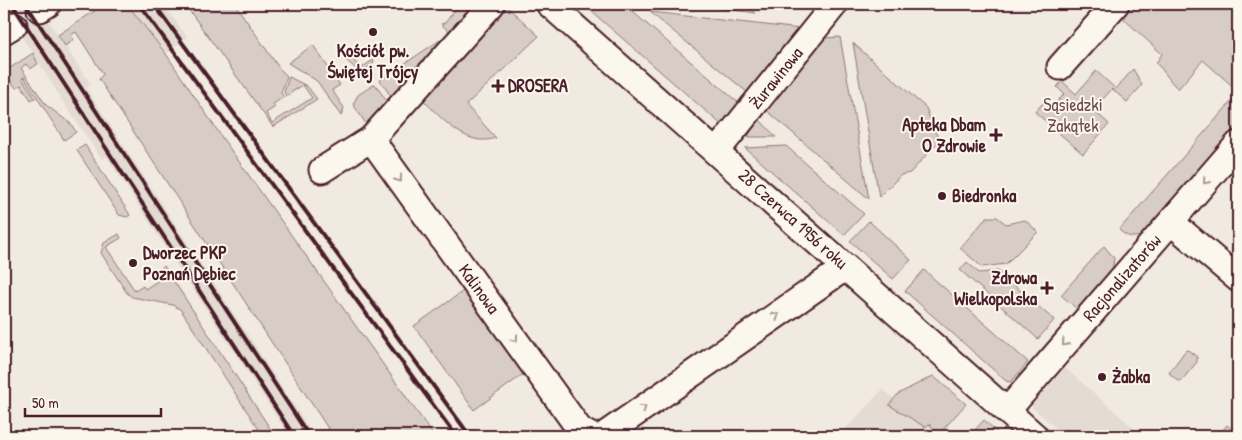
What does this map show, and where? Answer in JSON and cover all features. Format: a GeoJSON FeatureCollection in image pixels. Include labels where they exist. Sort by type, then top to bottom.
{"type":"FeatureCollection","features":[{"type":"Feature","properties":{"kind":"street"},"geometry":{"type":"LineString","coordinates":[[322,170],[370,139],[492,4]]}},
{"type":"Feature","properties":{"kind":"street","name":"28 Czerwca 1956 roku"},"geometry":{"type":"LineString","coordinates":[[549,4],[717,151],[1035,436]]}},
{"type":"Feature","properties":{"kind":"street","name":"Żurawinowa"},"geometry":{"type":"LineString","coordinates":[[717,151],[832,8]]}},
{"type":"Feature","properties":{"kind":"street"},"geometry":{"type":"LineString","coordinates":[[1060,67],[1109,12]]}},
{"type":"Feature","properties":{"kind":"street","name":"Kalinowa"},"geometry":{"type":"LineString","coordinates":[[370,139],[580,430],[591,436]]}},
{"type":"Feature","properties":{"kind":"street","name":"Racjonalizatorów"},"geometry":{"type":"LineString","coordinates":[[1007,411],[1171,222],[1234,158]]}},
{"type":"Feature","properties":{"kind":"street"},"geometry":{"type":"LineString","coordinates":[[1171,222],[1238,279]]}},
{"type":"Feature","properties":{"kind":"street"},"geometry":{"type":"LineString","coordinates":[[603,436],[846,267]]}},
{"type":"Feature","properties":{"kind":"shaded area"},"geometry":{"type":"Polygon","coordinates":[[[4,4],[37,4],[91,85],[86,88],[314,436],[289,436],[106,156],[102,159],[67,108],[33,53],[4,12],[4,4]]]}},
{"type":"Feature","properties":{"kind":"shaded area"},"geometry":{"type":"Polygon","coordinates":[[[127,4],[163,4],[187,37],[166,54],[127,4]]]}},
{"type":"Feature","properties":{"kind":"shaded area"},"geometry":{"type":"Polygon","coordinates":[[[1064,367],[1143,436],[1065,436],[1031,406],[1064,367]]]}},
{"type":"Feature","properties":{"kind":"shaded area"},"geometry":{"type":"Polygon","coordinates":[[[883,389],[894,399],[898,394],[957,413],[946,426],[958,436],[839,436],[883,389]]]}},
{"type":"Feature","properties":{"kind":"green space"},"geometry":{"type":"Polygon","coordinates":[[[105,4],[127,4],[166,54],[223,139],[434,436],[333,436],[99,79],[103,74],[76,32],[71,35],[74,40],[65,46],[58,35],[105,4]]]}},
{"type":"Feature","properties":{"kind":"green space"},"geometry":{"type":"Polygon","coordinates":[[[198,4],[235,4],[279,68],[287,76],[281,93],[284,97],[273,104],[275,107],[266,113],[272,123],[312,98],[303,85],[286,96],[284,92],[289,77],[307,86],[317,99],[273,127],[189,10],[198,4]]]}},
{"type":"Feature","properties":{"kind":"green space"},"geometry":{"type":"Polygon","coordinates":[[[477,4],[451,33],[441,24],[445,23],[455,10],[454,5],[477,4]]]}},
{"type":"Feature","properties":{"kind":"green space"},"geometry":{"type":"Polygon","coordinates":[[[504,4],[539,36],[466,105],[496,138],[474,139],[463,135],[444,121],[419,96],[504,4]]]}},
{"type":"Feature","properties":{"kind":"green space"},"geometry":{"type":"Polygon","coordinates":[[[583,4],[627,7],[741,105],[723,126],[583,4]]]}},
{"type":"Feature","properties":{"kind":"green space"},"geometry":{"type":"Polygon","coordinates":[[[681,4],[745,4],[756,13],[681,4]]]}},
{"type":"Feature","properties":{"kind":"green space"},"geometry":{"type":"Polygon","coordinates":[[[1124,4],[1238,4],[1238,91],[1203,60],[1178,89],[1156,63],[1162,54],[1124,19],[1124,4]]]}},
{"type":"Feature","properties":{"kind":"green space"},"geometry":{"type":"Polygon","coordinates":[[[650,12],[801,29],[748,93],[650,12]]]}},
{"type":"Feature","properties":{"kind":"green space"},"geometry":{"type":"Polygon","coordinates":[[[840,37],[869,199],[764,108],[813,44],[825,38],[840,37]]]}},
{"type":"Feature","properties":{"kind":"green space"},"geometry":{"type":"Polygon","coordinates":[[[440,40],[442,42],[392,98],[380,80],[440,40]]]}},
{"type":"Feature","properties":{"kind":"green space"},"geometry":{"type":"Polygon","coordinates":[[[853,43],[926,108],[940,140],[910,173],[901,175],[879,197],[853,43]]]}},
{"type":"Feature","properties":{"kind":"green space"},"geometry":{"type":"Polygon","coordinates":[[[313,45],[340,85],[332,90],[344,108],[341,116],[317,81],[288,63],[313,45]]]}},
{"type":"Feature","properties":{"kind":"green space"},"geometry":{"type":"Polygon","coordinates":[[[33,53],[38,64],[30,69],[26,64],[21,68],[46,105],[71,124],[76,132],[64,140],[24,77],[22,78],[35,98],[31,100],[21,85],[16,88],[4,72],[33,53]]]}},
{"type":"Feature","properties":{"kind":"green space"},"geometry":{"type":"Polygon","coordinates":[[[346,55],[352,57],[360,69],[373,60],[374,63],[360,73],[343,57],[346,55]]]}},
{"type":"Feature","properties":{"kind":"green space","name":"Sąsiedzki Zakątek"},"geometry":{"type":"Polygon","coordinates":[[[1133,69],[1142,85],[1127,102],[1112,89],[1093,110],[1109,124],[1083,154],[1035,112],[1044,102],[1052,108],[1064,94],[1057,87],[1062,81],[1076,94],[1096,71],[1116,89],[1133,69]]]}},
{"type":"Feature","properties":{"kind":"green space"},"geometry":{"type":"Polygon","coordinates":[[[375,84],[388,103],[366,124],[353,104],[358,95],[375,84]]]}},
{"type":"Feature","properties":{"kind":"green space"},"geometry":{"type":"Polygon","coordinates":[[[1238,94],[1238,125],[1143,235],[1130,237],[1119,230],[1238,94]]]}},
{"type":"Feature","properties":{"kind":"green space"},"geometry":{"type":"Polygon","coordinates":[[[758,118],[776,137],[748,137],[758,118]]]}},
{"type":"Feature","properties":{"kind":"green space"},"geometry":{"type":"Polygon","coordinates":[[[85,145],[130,215],[127,217],[119,215],[78,152],[77,150],[85,145]]]}},
{"type":"Feature","properties":{"kind":"green space"},"geometry":{"type":"Polygon","coordinates":[[[786,146],[864,214],[844,235],[745,148],[786,146]]]}},
{"type":"Feature","properties":{"kind":"green space"},"geometry":{"type":"Polygon","coordinates":[[[987,217],[997,217],[1006,224],[1025,220],[1038,232],[1006,264],[982,267],[960,248],[987,217]]]}},
{"type":"Feature","properties":{"kind":"green space"},"geometry":{"type":"Polygon","coordinates":[[[869,221],[911,260],[893,279],[850,241],[869,221]]]}},
{"type":"Feature","properties":{"kind":"green space"},"geometry":{"type":"Polygon","coordinates":[[[119,234],[121,238],[106,247],[135,291],[143,286],[145,289],[162,278],[158,271],[164,266],[275,436],[263,436],[181,310],[173,305],[132,297],[127,293],[101,253],[104,243],[119,234]]]}},
{"type":"Feature","properties":{"kind":"green space"},"geometry":{"type":"Polygon","coordinates":[[[1104,246],[1114,258],[1112,272],[1079,311],[1061,295],[1104,246]]]}},
{"type":"Feature","properties":{"kind":"green space"},"geometry":{"type":"Polygon","coordinates":[[[967,262],[979,273],[998,271],[1054,320],[1038,339],[960,270],[967,262]]]}},
{"type":"Feature","properties":{"kind":"green space"},"geometry":{"type":"Polygon","coordinates":[[[924,270],[1028,362],[1011,382],[1006,381],[905,291],[924,270]]]}},
{"type":"Feature","properties":{"kind":"green space"},"geometry":{"type":"Polygon","coordinates":[[[469,287],[529,370],[474,410],[414,326],[469,287]]]}},
{"type":"Feature","properties":{"kind":"green space"},"geometry":{"type":"Polygon","coordinates":[[[1188,350],[1197,357],[1197,362],[1182,380],[1178,381],[1169,373],[1185,351],[1188,350]]]}},
{"type":"Feature","properties":{"kind":"green space"},"geometry":{"type":"Polygon","coordinates":[[[933,376],[966,404],[939,434],[929,424],[925,427],[889,405],[898,394],[933,376]]]}},
{"type":"Feature","properties":{"kind":"green space"},"geometry":{"type":"Polygon","coordinates":[[[984,420],[1001,436],[977,436],[973,432],[984,420]]]}},
{"type":"Feature","properties":{"kind":"green space"},"geometry":{"type":"Polygon","coordinates":[[[1227,425],[1238,434],[1238,436],[1218,436],[1227,425]]]}},
{"type":"Feature","properties":{"kind":"railway"},"geometry":{"type":"LineString","coordinates":[[12,4],[294,436]]}},
{"type":"Feature","properties":{"kind":"railway"},"geometry":{"type":"LineString","coordinates":[[26,4],[309,436]]}},
{"type":"Feature","properties":{"kind":"railway"},"geometry":{"type":"LineString","coordinates":[[139,4],[456,436]]}},
{"type":"Feature","properties":{"kind":"railway"},"geometry":{"type":"LineString","coordinates":[[154,4],[470,436]]}},
{"type":"Feature","properties":{"kind":"place","name":"Kościół pw. Świętej Trójcy"},"geometry":{"type":"Point","coordinates":[373,32]}},
{"type":"Feature","properties":{"kind":"place","name":"DROSERA"},"geometry":{"type":"Point","coordinates":[498,86]}},
{"type":"Feature","properties":{"kind":"place","name":"Apteka Dbam O Zdrowie"},"geometry":{"type":"Point","coordinates":[996,135]}},
{"type":"Feature","properties":{"kind":"place","name":"Biedronka"},"geometry":{"type":"Point","coordinates":[942,196]}},
{"type":"Feature","properties":{"kind":"place","name":"Dworzec PKP Poznań Dębiec"},"geometry":{"type":"Point","coordinates":[133,263]}},
{"type":"Feature","properties":{"kind":"place","name":"Zdrowa Wielkopolska"},"geometry":{"type":"Point","coordinates":[1047,288]}},
{"type":"Feature","properties":{"kind":"place","name":"Żabka"},"geometry":{"type":"Point","coordinates":[1102,377]}}]}
